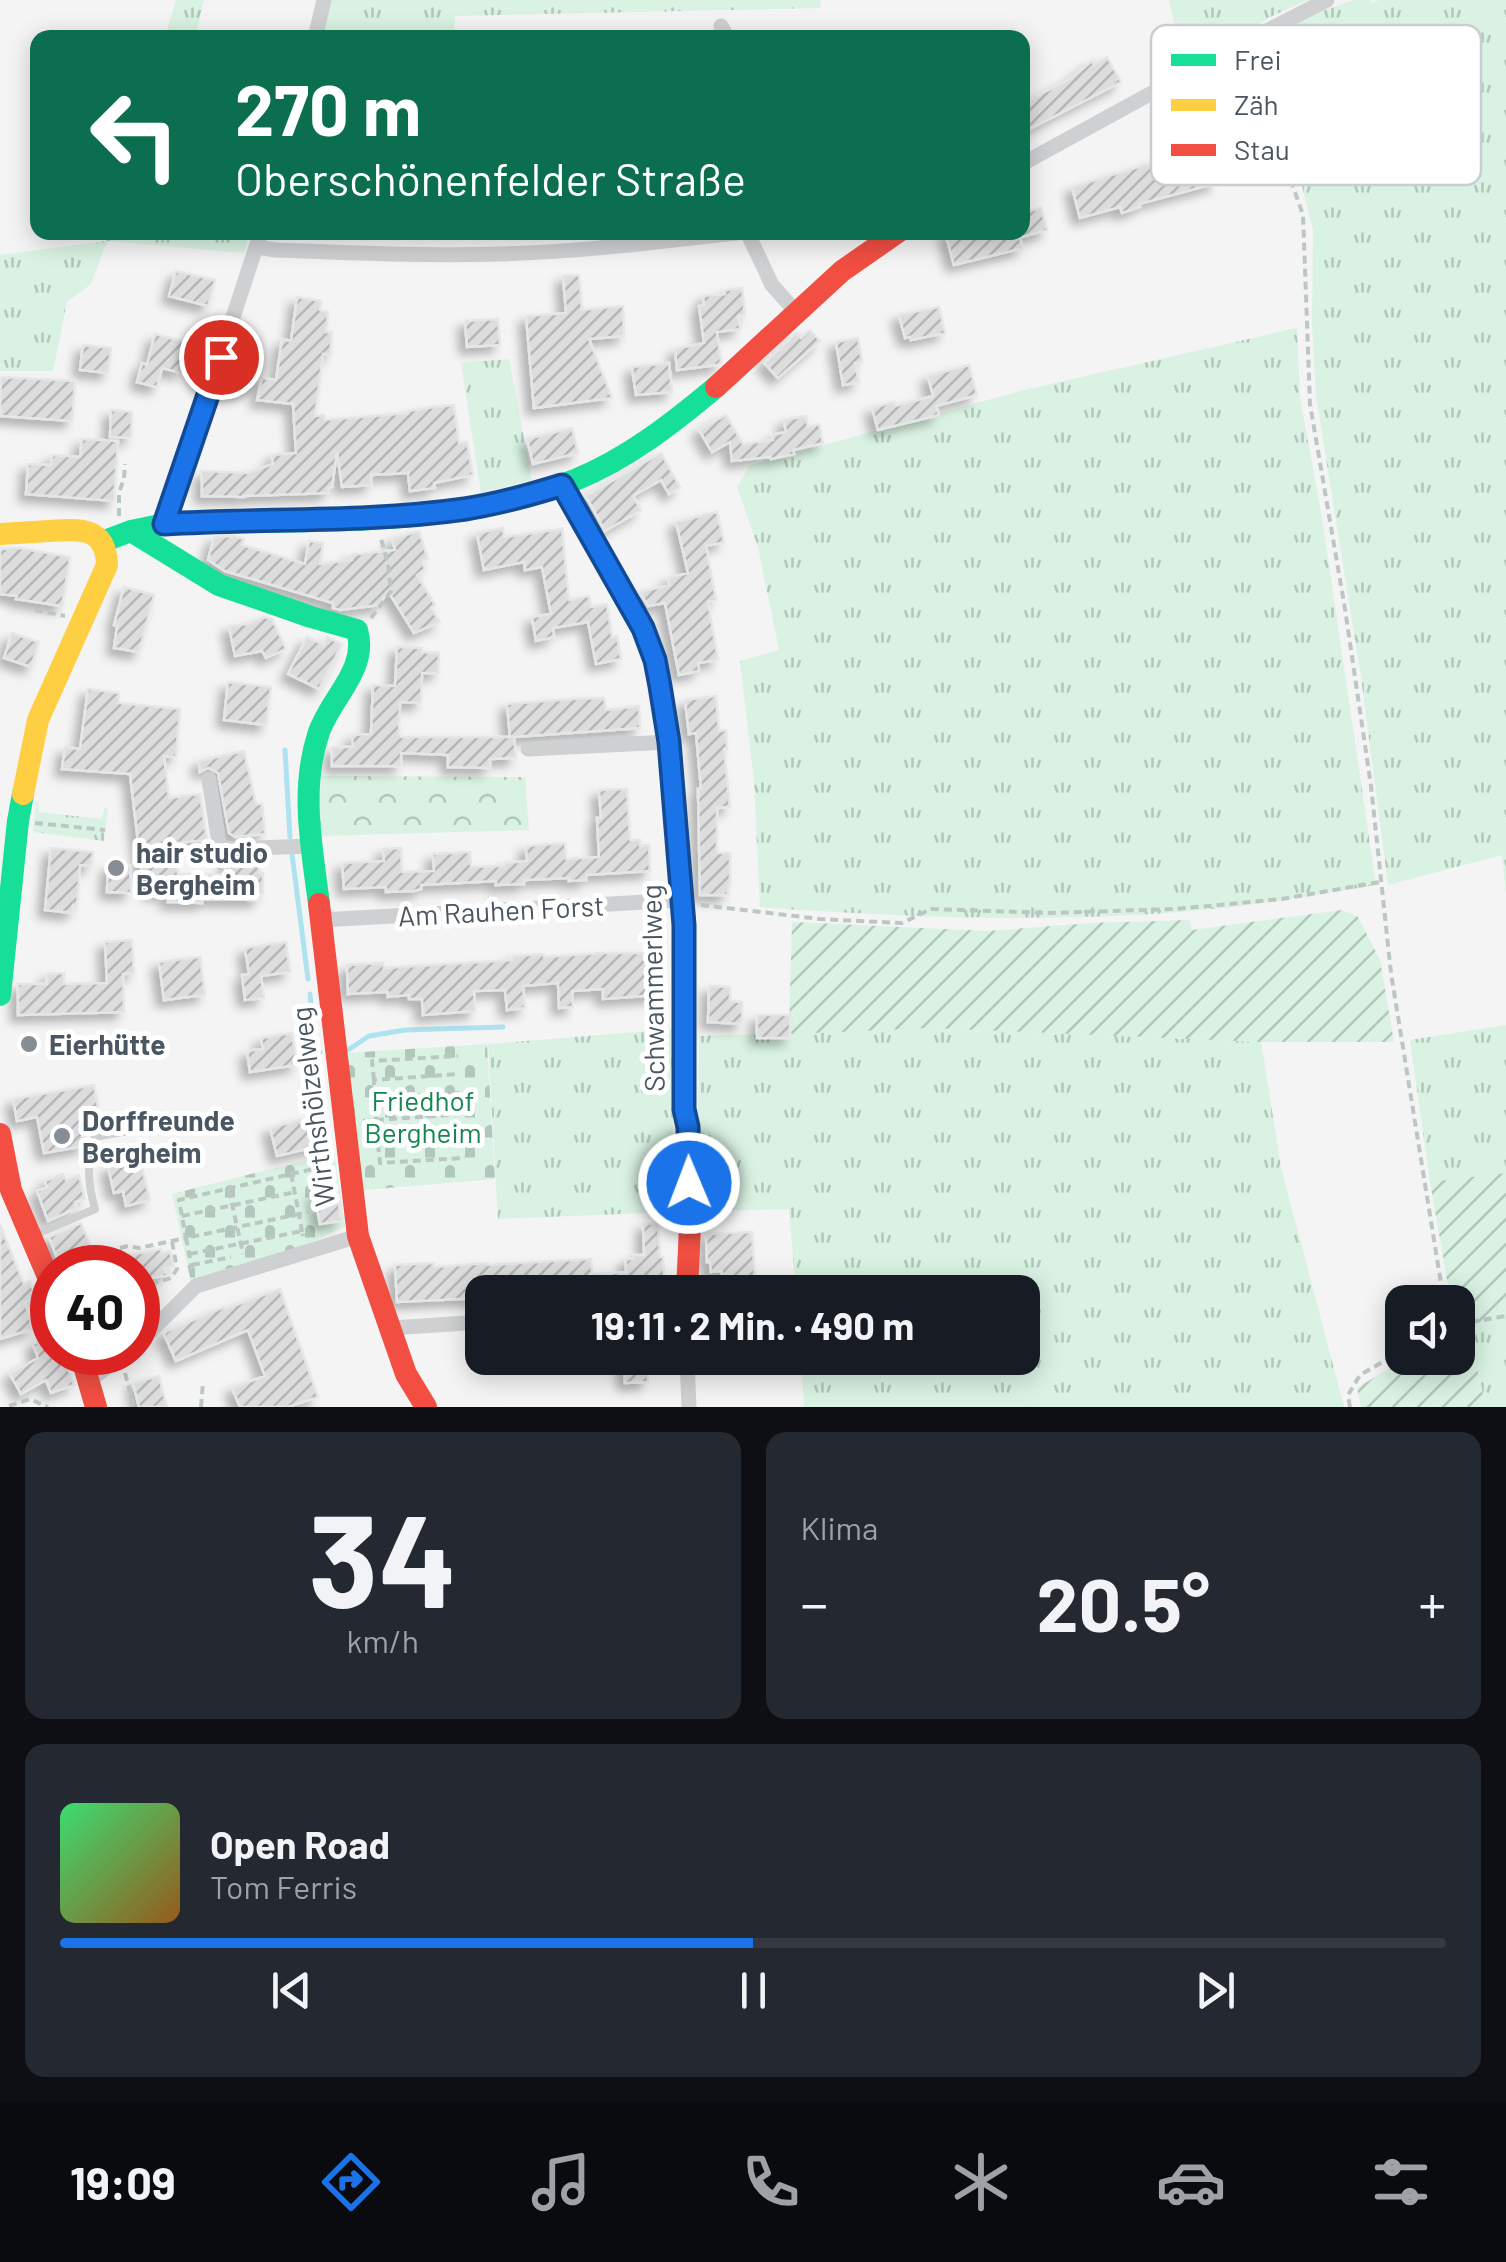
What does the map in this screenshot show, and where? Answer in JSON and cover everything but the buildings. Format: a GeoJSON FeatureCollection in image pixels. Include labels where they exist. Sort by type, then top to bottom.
{"type":"FeatureCollection","features":[{"type":"Feature","properties":{"kind":"street"},"geometry":{"type":"LineString","coordinates":[[317,30],[324,0]]}},
{"type":"Feature","properties":{"kind":"street"},"geometry":{"type":"LineString","coordinates":[[1278,25],[1327,0]]}},
{"type":"Feature","properties":{"kind":"street"},"geometry":{"type":"LineString","coordinates":[[1030,160],[1151,93]]}},
{"type":"Feature","properties":{"kind":"street"},"geometry":{"type":"LineString","coordinates":[[178,561],[176,524],[259,240],[276,250],[411,256],[500,254],[671,240]]}},
{"type":"Feature","properties":{"kind":"street"},"geometry":{"type":"LineString","coordinates":[[750,240],[772,285],[796,312]]}},
{"type":"Feature","properties":{"kind":"street"},"geometry":{"type":"LineString","coordinates":[[0,996],[18,821],[38,720],[118,536],[176,524],[465,509],[562,485],[619,457],[672,422],[728,378],[844,268],[883,240]]}},
{"type":"Feature","properties":{"kind":"street","name":"Schwammerlweg"},"geometry":{"type":"LineString","coordinates":[[562,485],[643,628],[655,660],[669,742],[684,925],[684,1109],[690,1210],[688,1275]]}},
{"type":"Feature","properties":{"kind":"street"},"geometry":{"type":"LineString","coordinates":[[0,534],[79,529],[118,536],[178,561],[219,585],[359,634]]}},
{"type":"Feature","properties":{"kind":"street","name":"Wirthshölzelweg"},"geometry":{"type":"LineString","coordinates":[[359,634],[359,659],[320,727],[308,770],[306,803],[358,1236],[406,1374],[426,1407]]}},
{"type":"Feature","properties":{"kind":"street"},"geometry":{"type":"LineString","coordinates":[[528,749],[669,742]]}},
{"type":"Feature","properties":{"kind":"street"},"geometry":{"type":"LineString","coordinates":[[209,778],[220,848],[312,846]]}},
{"type":"Feature","properties":{"kind":"street","name":"Am Rauhen Forst"},"geometry":{"type":"LineString","coordinates":[[321,920],[682,900]]}},
{"type":"Feature","properties":{"kind":"street"},"geometry":{"type":"LineString","coordinates":[[0,1134],[12,1190],[34,1245]]}},
{"type":"Feature","properties":{"kind":"street"},"geometry":{"type":"LineString","coordinates":[[160,1322],[196,1286],[358,1236]]}},
{"type":"Feature","properties":{"kind":"street"},"geometry":{"type":"LineString","coordinates":[[390,1328],[465,1323]]}},
{"type":"Feature","properties":{"kind":"street"},"geometry":{"type":"LineString","coordinates":[[88,1375],[96,1407]]}},
{"type":"Feature","properties":{"kind":"street"},"geometry":{"type":"LineString","coordinates":[[90,1380],[98,1375]]}},
{"type":"Feature","properties":{"kind":"street"},"geometry":{"type":"LineString","coordinates":[[688,1375],[689,1407]]}},
{"type":"Feature","properties":{"kind":"lane"},"geometry":{"type":"LineString","coordinates":[[30,1237],[95,1209],[88,1184],[88,1162],[95,1138],[144,1128]]}},
{"type":"Feature","properties":{"kind":"path"},"geometry":{"type":"LineString","coordinates":[[1293,185],[1303,215],[1310,404],[1348,629],[1371,786],[1391,973],[1441,1285]]}},
{"type":"Feature","properties":{"kind":"path"},"geometry":{"type":"LineString","coordinates":[[118,536],[119,493],[125,464]]}},
{"type":"Feature","properties":{"kind":"path"},"geometry":{"type":"LineString","coordinates":[[359,634],[391,591],[376,516]]}},
{"type":"Feature","properties":{"kind":"path"},"geometry":{"type":"LineString","coordinates":[[35,610],[82,621]]}},
{"type":"Feature","properties":{"kind":"path"},"geometry":{"type":"LineString","coordinates":[[18,821],[105,830]]}},
{"type":"Feature","properties":{"kind":"path"},"geometry":{"type":"LineString","coordinates":[[140,859],[168,860],[220,848]]}},
{"type":"Feature","properties":{"kind":"path"},"geometry":{"type":"LineString","coordinates":[[682,900],[820,919],[902,923],[931,910],[1176,910],[1282,899],[1381,882]]}},
{"type":"Feature","properties":{"kind":"path"},"geometry":{"type":"LineString","coordinates":[[458,1056],[372,1062],[374,1098],[380,1164],[465,1158]]}},
{"type":"Feature","properties":{"kind":"path"},"geometry":{"type":"LineString","coordinates":[[374,1080],[458,1074]]}},
{"type":"Feature","properties":{"kind":"path"},"geometry":{"type":"LineString","coordinates":[[374,1098],[459,1093]]}},
{"type":"Feature","properties":{"kind":"path"},"geometry":{"type":"LineString","coordinates":[[343,1123],[476,1114]]}},
{"type":"Feature","properties":{"kind":"path"},"geometry":{"type":"LineString","coordinates":[[378,1144],[463,1139]]}},
{"type":"Feature","properties":{"kind":"path"},"geometry":{"type":"LineString","coordinates":[[193,1272],[179,1200],[348,1160]]}},
{"type":"Feature","properties":{"kind":"path"},"geometry":{"type":"LineString","coordinates":[[291,1174],[304,1241]]}},
{"type":"Feature","properties":{"kind":"path"},"geometry":{"type":"LineString","coordinates":[[192,1265],[243,1254],[229,1190]]}},
{"type":"Feature","properties":{"kind":"path"},"geometry":{"type":"LineString","coordinates":[[182,1216],[295,1192]]}},
{"type":"Feature","properties":{"kind":"path"},"geometry":{"type":"LineString","coordinates":[[154,1245],[318,1210]]}},
{"type":"Feature","properties":{"kind":"path"},"geometry":{"type":"LineString","coordinates":[[189,1254],[302,1232]]}},
{"type":"Feature","properties":{"kind":"path"},"geometry":{"type":"LineString","coordinates":[[160,1281],[171,1278],[177,1270],[172,1241]]}},
{"type":"Feature","properties":{"kind":"path"},"geometry":{"type":"LineString","coordinates":[[1475,1321],[1506,1316]]}},
{"type":"Feature","properties":{"kind":"path"},"geometry":{"type":"LineString","coordinates":[[1350,1407],[1348,1395],[1360,1375],[1385,1361]]}},
{"type":"Feature","properties":{"kind":"path"},"geometry":{"type":"LineString","coordinates":[[128,1375],[134,1407]]}},
{"type":"Feature","properties":{"kind":"path"},"geometry":{"type":"LineString","coordinates":[[201,1407],[203,1382]]}},
{"type":"Feature","properties":{"kind":"path"},"geometry":{"type":"LineString","coordinates":[[9,1406],[30,1400],[48,1407]]}},
{"type":"Feature","properties":{"kind":"green space"},"geometry":{"type":"Polygon","coordinates":[[[176,0],[204,0],[197,30],[167,30],[176,0]]]}},
{"type":"Feature","properties":{"kind":"green space"},"geometry":{"type":"Polygon","coordinates":[[[330,0],[820,0],[821,8],[455,16],[454,30],[322,30],[330,0]]]}},
{"type":"Feature","properties":{"kind":"green space"},"geometry":{"type":"Polygon","coordinates":[[[1169,0],[1308,0],[1257,25],[1175,25],[1169,0]]]}},
{"type":"Feature","properties":{"kind":"green space"},"geometry":{"type":"Polygon","coordinates":[[[1354,0],[1506,0],[1506,893],[1502,855],[1388,885],[1361,677],[1316,396],[1313,230],[1302,185],[1481,185],[1481,25],[1289,25],[1354,0]]]}},
{"type":"Feature","properties":{"kind":"green space"},"geometry":{"type":"Polygon","coordinates":[[[248,240],[244,253],[107,241],[91,284],[67,302],[53,371],[0,371],[0,255],[106,241],[248,240]]]}},
{"type":"Feature","properties":{"kind":"green space"},"geometry":{"type":"Polygon","coordinates":[[[1297,328],[1300,398],[1322,518],[1376,885],[1229,907],[1075,917],[917,916],[760,907],[754,782],[740,661],[779,650],[758,547],[737,487],[750,465],[1024,390],[1297,328]]]}},
{"type":"Feature","properties":{"kind":"green space"},"geometry":{"type":"Polygon","coordinates":[[[509,359],[532,480],[481,493],[461,363],[509,359]]]}},
{"type":"Feature","properties":{"kind":"green space"},"geometry":{"type":"Polygon","coordinates":[[[322,776],[525,777],[529,830],[320,836],[322,776]]]}},
{"type":"Feature","properties":{"kind":"green space"},"geometry":{"type":"Polygon","coordinates":[[[36,801],[38,812],[102,819],[104,808],[108,809],[104,841],[33,832],[36,801]]]}},
{"type":"Feature","properties":{"kind":"green space"},"geometry":{"type":"Polygon","coordinates":[[[1342,910],[1358,917],[1380,960],[1394,1042],[1261,1042],[931,1028],[789,1034],[792,922],[988,931],[1190,920],[1192,930],[1342,910]]]}},
{"type":"Feature","properties":{"kind":"green space"},"geometry":{"type":"Polygon","coordinates":[[[1506,1025],[1506,1173],[1430,1182],[1410,1040],[1506,1025]]]}},
{"type":"Feature","properties":{"kind":"green space"},"geometry":{"type":"Polygon","coordinates":[[[931,1028],[1261,1042],[1281,1167],[1344,1407],[804,1407],[802,1375],[1040,1375],[1040,1275],[795,1275],[789,1209],[697,1211],[699,1036],[931,1028]]]}},
{"type":"Feature","properties":{"kind":"green space"},"geometry":{"type":"Polygon","coordinates":[[[673,1029],[673,1212],[498,1219],[488,1044],[673,1029]]]}},
{"type":"Feature","properties":{"kind":"green space","name":"Friedhof Bergheim"},"geometry":{"type":"Polygon","coordinates":[[[487,1044],[495,1179],[363,1190],[347,1053],[487,1044]]]}},
{"type":"Feature","properties":{"kind":"green space","name":"Friedhof Bergheim"},"geometry":{"type":"Polygon","coordinates":[[[334,1153],[345,1226],[311,1243],[191,1282],[172,1194],[334,1153]]]}},
{"type":"Feature","properties":{"kind":"green space"},"geometry":{"type":"Polygon","coordinates":[[[1506,1173],[1506,1316],[1475,1323],[1475,1285],[1448,1285],[1430,1182],[1506,1173]]]}},
{"type":"Feature","properties":{"kind":"green space"},"geometry":{"type":"Polygon","coordinates":[[[1506,1316],[1506,1407],[1486,1407],[1475,1359],[1475,1322],[1506,1316]]]}},
{"type":"Feature","properties":{"kind":"green space"},"geometry":{"type":"Polygon","coordinates":[[[1475,1360],[1486,1407],[1361,1407],[1357,1388],[1385,1371],[1385,1375],[1475,1375],[1475,1360]]]}},
{"type":"Feature","properties":{"kind":"waterway"},"geometry":{"type":"LineString","coordinates":[[285,750],[290,837]]}},
{"type":"Feature","properties":{"kind":"waterway"},"geometry":{"type":"LineString","coordinates":[[292,854],[308,979]]}},
{"type":"Feature","properties":{"kind":"waterway"},"geometry":{"type":"LineString","coordinates":[[310,994],[316,1052],[320,1052]]}},
{"type":"Feature","properties":{"kind":"waterway"},"geometry":{"type":"LineString","coordinates":[[348,1050],[369,1036],[405,1030],[503,1027]]}},
{"type":"Feature","properties":{"kind":"traffic: fast"},"geometry":{"type":"LineString","coordinates":[[102,542],[165,524],[425,515],[526,496],[613,462],[716,387]]}},
{"type":"Feature","properties":{"kind":"traffic: fast"},"geometry":{"type":"LineString","coordinates":[[131,531],[219,585],[357,630],[358,658],[323,722],[310,777],[309,819],[319,904]]}},
{"type":"Feature","properties":{"kind":"traffic: fast"},"geometry":{"type":"LineString","coordinates":[[0,995],[23,794]]}},
{"type":"Feature","properties":{"kind":"traffic: slow"},"geometry":{"type":"LineString","coordinates":[[562,485],[643,628],[655,660],[669,742],[679,858]]}},
{"type":"Feature","properties":{"kind":"traffic: slow"},"geometry":{"type":"LineString","coordinates":[[0,534],[71,530],[89,533],[102,543],[107,565],[38,720],[23,794]]}},
{"type":"Feature","properties":{"kind":"traffic: jam"},"geometry":{"type":"LineString","coordinates":[[716,387],[842,271],[887,240]]}},
{"type":"Feature","properties":{"kind":"traffic: jam"},"geometry":{"type":"LineString","coordinates":[[679,858],[685,925],[684,1109],[691,1176],[688,1275]]}},
{"type":"Feature","properties":{"kind":"traffic: jam"},"geometry":{"type":"LineString","coordinates":[[319,904],[358,1236],[406,1374],[426,1407]]}},
{"type":"Feature","properties":{"kind":"traffic: jam"},"geometry":{"type":"LineString","coordinates":[[0,1134],[11,1190],[34,1245]]}},
{"type":"Feature","properties":{"kind":"traffic: jam"},"geometry":{"type":"LineString","coordinates":[[87,1375],[96,1407]]}},
{"type":"Feature","properties":{"kind":"place","name":"hair studio Bergheim"},"geometry":{"type":"Point","coordinates":[116,868]}},
{"type":"Feature","properties":{"kind":"place","name":"Eierhütte"},"geometry":{"type":"Point","coordinates":[29,1044]}},
{"type":"Feature","properties":{"kind":"place","name":"Dorffreunde Bergheim"},"geometry":{"type":"Point","coordinates":[62,1136]}},
{"type":"Feature","properties":{"kind":"route"},"geometry":{"type":"LineString","coordinates":[[221,357],[164,524],[465,509],[562,485],[605,559],[643,628],[655,660],[669,742],[684,925],[684,1115],[688,1127],[689,1183]]}}]}
